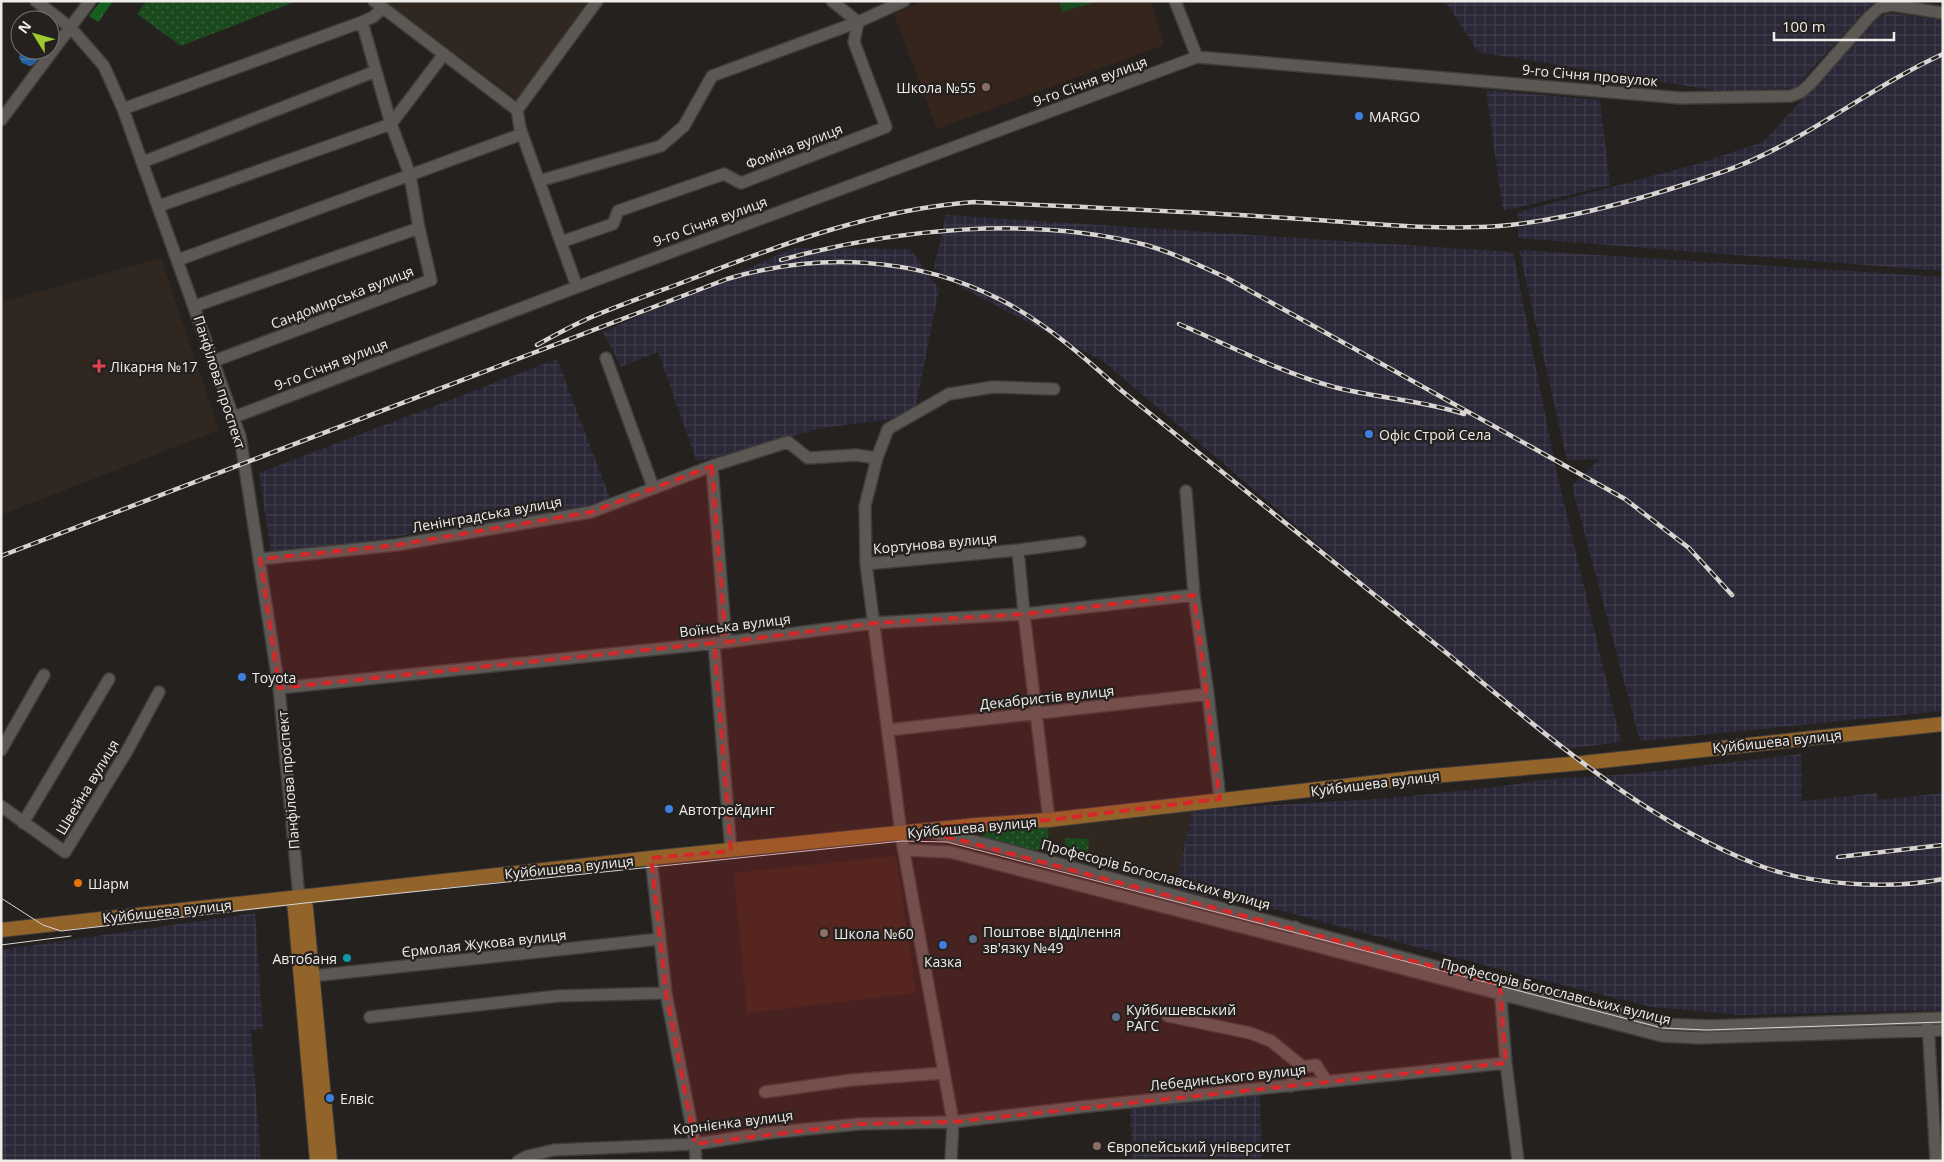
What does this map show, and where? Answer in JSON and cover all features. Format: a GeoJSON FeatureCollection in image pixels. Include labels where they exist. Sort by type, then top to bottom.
{"type":"FeatureCollection","features":[{"type":"Feature","properties":{"kind":"main road","name":"Куйбишева вулиця"},"geometry":{"type":"LineString","coordinates":[[1,930],[296,900],[651,858],[902,832],[1049,820],[1422,777],[1582,763],[1943,724]]}},
{"type":"Feature","properties":{"kind":"main road"},"geometry":{"type":"LineString","coordinates":[[296,900],[305,903],[330,1161]]}},
{"type":"Feature","properties":{"kind":"main road","name":"Панфілова проспект"},"geometry":{"type":"LineString","coordinates":[[296,900],[317,1161]]}},
{"type":"Feature","properties":{"kind":"street","name":"Панфілова проспект"},"geometry":{"type":"LineString","coordinates":[[36,1],[71,28],[104,66],[123,108],[143,162],[240,436],[279,688],[296,900]]}},
{"type":"Feature","properties":{"kind":"street"},"geometry":{"type":"LineString","coordinates":[[1,120],[90,1]]}},
{"type":"Feature","properties":{"kind":"street"},"geometry":{"type":"LineString","coordinates":[[517,110],[597,1]]}},
{"type":"Feature","properties":{"kind":"street"},"geometry":{"type":"LineString","coordinates":[[832,1],[858,22]]}},
{"type":"Feature","properties":{"kind":"street"},"geometry":{"type":"LineString","coordinates":[[539,181],[661,146],[684,126],[712,76],[858,22],[904,1]]}},
{"type":"Feature","properties":{"kind":"street"},"geometry":{"type":"LineString","coordinates":[[1175,1],[1197,57]]}},
{"type":"Feature","properties":{"kind":"street"},"geometry":{"type":"LineString","coordinates":[[123,108],[362,22],[373,17],[378,5],[517,110],[522,134],[577,287]]}},
{"type":"Feature","properties":{"kind":"street","name":"9-го Січня провулок"},"geometry":{"type":"LineString","coordinates":[[1197,57],[1671,97],[1791,96],[1801,92],[1810,84],[1879,8],[1892,5],[1943,13]]}},
{"type":"Feature","properties":{"kind":"street","name":"Сандомирська вулиця"},"geometry":{"type":"LineString","coordinates":[[214,361],[431,280],[418,228],[410,175],[392,124],[362,22]]}},
{"type":"Feature","properties":{"kind":"street","name":"Фоміна вулиця"},"geometry":{"type":"LineString","coordinates":[[561,242],[613,224],[618,211],[724,174],[741,182],[886,127],[854,42],[858,22]]}},
{"type":"Feature","properties":{"kind":"street"},"geometry":{"type":"LineString","coordinates":[[159,206],[392,124],[444,54]]}},
{"type":"Feature","properties":{"kind":"street","name":"9-го Січня вулиця"},"geometry":{"type":"LineString","coordinates":[[234,417],[577,287],[1197,57]]}},
{"type":"Feature","properties":{"kind":"street"},"geometry":{"type":"LineString","coordinates":[[143,162],[376,71]]}},
{"type":"Feature","properties":{"kind":"street"},"geometry":{"type":"LineString","coordinates":[[178,260],[522,134]]}},
{"type":"Feature","properties":{"kind":"street"},"geometry":{"type":"LineString","coordinates":[[194,306],[418,228]]}},
{"type":"Feature","properties":{"kind":"street"},"geometry":{"type":"LineString","coordinates":[[606,358],[653,487]]}},
{"type":"Feature","properties":{"kind":"street","name":"Кортунова вулиця"},"geometry":{"type":"LineString","coordinates":[[1054,388],[993,387],[949,394],[888,429],[877,458],[865,506],[866,564],[1018,550],[1080,542]]}},
{"type":"Feature","properties":{"kind":"street","name":"Ленінградська вулиця"},"geometry":{"type":"LineString","coordinates":[[260,558],[396,545],[591,512],[712,466],[788,442],[808,458],[856,455],[877,458]]}},
{"type":"Feature","properties":{"kind":"street"},"geometry":{"type":"LineString","coordinates":[[712,466],[731,851]]}},
{"type":"Feature","properties":{"kind":"street"},"geometry":{"type":"LineString","coordinates":[[1186,491],[1194,595],[1220,799]]}},
{"type":"Feature","properties":{"kind":"street"},"geometry":{"type":"LineString","coordinates":[[1018,550],[1035,713],[1049,820]]}},
{"type":"Feature","properties":{"kind":"street"},"geometry":{"type":"LineString","coordinates":[[866,564],[904,850],[953,1122],[951,1161]]}},
{"type":"Feature","properties":{"kind":"street","name":"Воїнська вулиця"},"geometry":{"type":"LineString","coordinates":[[279,688],[720,643],[874,623],[1024,614],[1194,595]]}},
{"type":"Feature","properties":{"kind":"street"},"geometry":{"type":"LineString","coordinates":[[1,750],[44,675]]}},
{"type":"Feature","properties":{"kind":"street"},"geometry":{"type":"LineString","coordinates":[[23,823],[109,679]]}},
{"type":"Feature","properties":{"kind":"street","name":"Швейна вулиця"},"geometry":{"type":"LineString","coordinates":[[1,806],[65,852],[127,751],[159,692]]}},
{"type":"Feature","properties":{"kind":"street","name":"Декабристів вулиця"},"geometry":{"type":"LineString","coordinates":[[888,730],[1208,694]]}},
{"type":"Feature","properties":{"kind":"street","name":"Професорів Богославських вулиця"},"geometry":{"type":"LineString","coordinates":[[922,831],[986,844],[1294,927],[1662,1036],[1699,1038],[1943,1030]]}},
{"type":"Feature","properties":{"kind":"street","name":"Професорів Богославських вулиця"},"geometry":{"type":"LineString","coordinates":[[904,850],[950,852],[1304,943],[1663,1024],[1710,1026],[1943,1018]]}},
{"type":"Feature","properties":{"kind":"street"},"geometry":{"type":"LineString","coordinates":[[651,858],[666,993],[695,1144],[696,1161]]}},
{"type":"Feature","properties":{"kind":"street"},"geometry":{"type":"LineString","coordinates":[[1294,927],[1304,943]]}},
{"type":"Feature","properties":{"kind":"street","name":"Єрмолая Жукова вулиця"},"geometry":{"type":"LineString","coordinates":[[312,976],[659,939]]}},
{"type":"Feature","properties":{"kind":"street"},"geometry":{"type":"LineString","coordinates":[[1500,988],[1503,1006],[1506,1064],[1518,1161]]}},
{"type":"Feature","properties":{"kind":"street"},"geometry":{"type":"LineString","coordinates":[[370,1017],[558,996],[666,993]]}},
{"type":"Feature","properties":{"kind":"street"},"geometry":{"type":"LineString","coordinates":[[1168,1016],[1250,1033],[1271,1041],[1302,1067]]}},
{"type":"Feature","properties":{"kind":"street"},"geometry":{"type":"LineString","coordinates":[[1928,1018],[1936,1161]]}},
{"type":"Feature","properties":{"kind":"street","name":"Лебединського вулиця"},"geometry":{"type":"LineString","coordinates":[[953,1122],[1506,1064]]}},
{"type":"Feature","properties":{"kind":"street"},"geometry":{"type":"LineString","coordinates":[[1291,1086],[1295,1071],[1302,1067],[1316,1065],[1327,1082]]}},
{"type":"Feature","properties":{"kind":"street","name":"Корнієнка вулиця"},"geometry":{"type":"LineString","coordinates":[[765,1092],[852,1080],[944,1073]]}},
{"type":"Feature","properties":{"kind":"street","name":"Корнієнка вулиця"},"geometry":{"type":"LineString","coordinates":[[518,1161],[528,1156],[554,1150],[695,1144],[768,1132],[851,1125],[953,1122]]}},
{"type":"Feature","properties":{"kind":"highlighted area"},"geometry":{"type":"Polygon","coordinates":[[[712,466],[726,642],[874,623],[1024,614],[1194,595],[1220,799],[1049,820],[937,827],[937,834],[1500,984],[1506,1063],[953,1122],[860,1124],[695,1144],[666,993],[651,858],[731,851],[714,643],[279,688],[260,559],[396,545],[591,512],[712,466]]]}},
{"type":"Feature","properties":{"kind":"shaded area"},"geometry":{"type":"Polygon","coordinates":[[[384,1],[595,1],[521,102],[384,1]]]}},
{"type":"Feature","properties":{"kind":"shaded area","name":"Школа №55"},"geometry":{"type":"Polygon","coordinates":[[[922,1],[1151,1],[1164,45],[937,129],[894,14],[922,1]]]}},
{"type":"Feature","properties":{"kind":"shaded area"},"geometry":{"type":"Polygon","coordinates":[[[1441,1],[1877,1],[1869,6],[1795,88],[1719,91],[1478,52],[1447,4],[1441,1]]]}},
{"type":"Feature","properties":{"kind":"shaded area"},"geometry":{"type":"Polygon","coordinates":[[[1888,13],[1943,20],[1943,271],[1518,238],[1518,212],[1697,164],[1763,142],[1877,19],[1888,13]]]}},
{"type":"Feature","properties":{"kind":"shaded area"},"geometry":{"type":"Polygon","coordinates":[[[1486,90],[1600,100],[1610,185],[1503,211],[1486,90]]]}},
{"type":"Feature","properties":{"kind":"shaded area"},"geometry":{"type":"Polygon","coordinates":[[[946,215],[1513,252],[1555,465],[1621,742],[1559,750],[1103,361],[962,288],[934,268],[946,215]]]}},
{"type":"Feature","properties":{"kind":"shaded area"},"geometry":{"type":"Polygon","coordinates":[[[794,248],[910,249],[939,289],[914,416],[822,428],[697,462],[658,352],[621,367],[603,332],[794,248]]]}},
{"type":"Feature","properties":{"kind":"shaded area"},"geometry":{"type":"Polygon","coordinates":[[[1519,250],[1943,277],[1943,711],[1640,741],[1572,486],[1599,459],[1567,460],[1519,250]]]}},
{"type":"Feature","properties":{"kind":"shaded area","name":"Лікарня №17"},"geometry":{"type":"Polygon","coordinates":[[[161,258],[219,430],[1,515],[1,302],[161,258]]]}},
{"type":"Feature","properties":{"kind":"shaded area"},"geometry":{"type":"Polygon","coordinates":[[[557,359],[610,498],[577,509],[327,547],[271,552],[259,473],[557,359]]]}},
{"type":"Feature","properties":{"kind":"shaded area"},"geometry":{"type":"Polygon","coordinates":[[[1801,754],[1802,801],[1877,793],[1878,800],[1943,793],[1943,1010],[1741,1015],[1652,1007],[1521,975],[1279,910],[1175,891],[1192,810],[1391,798],[1497,787],[1549,779],[1630,774],[1801,754]]]}},
{"type":"Feature","properties":{"kind":"shaded area"},"geometry":{"type":"Polygon","coordinates":[[[1192,810],[1175,891],[1034,852],[1043,850],[1049,825],[1192,810]]]}},
{"type":"Feature","properties":{"kind":"shaded area","name":"Школа №60"},"geometry":{"type":"Polygon","coordinates":[[[896,856],[916,993],[747,1013],[734,873],[896,856]]]}},
{"type":"Feature","properties":{"kind":"shaded area"},"geometry":{"type":"Polygon","coordinates":[[[255,913],[263,1029],[251,1030],[261,1161],[1,1161],[1,950],[255,913]]]}},
{"type":"Feature","properties":{"kind":"shaded area"},"geometry":{"type":"Polygon","coordinates":[[[1260,1094],[1262,1158],[1163,1157],[1132,1159],[1130,1104],[1260,1094]]]}},
{"type":"Feature","properties":{"kind":"green space"},"geometry":{"type":"Polygon","coordinates":[[[101,1],[113,1],[98,22],[89,16],[101,1]]]}},
{"type":"Feature","properties":{"kind":"green space"},"geometry":{"type":"Polygon","coordinates":[[[146,1],[297,1],[181,46],[137,14],[146,1]]]}},
{"type":"Feature","properties":{"kind":"green space"},"geometry":{"type":"Polygon","coordinates":[[[1059,1],[1099,1],[1062,12],[1059,1]]]}},
{"type":"Feature","properties":{"kind":"green space"},"geometry":{"type":"Polygon","coordinates":[[[1049,825],[1047,845],[1037,851],[1018,849],[984,840],[983,835],[986,831],[1049,825]]]}},
{"type":"Feature","properties":{"kind":"green space"},"geometry":{"type":"Polygon","coordinates":[[[1065,838],[1089,839],[1088,852],[1065,846],[1065,838]]]}},
{"type":"Feature","properties":{"kind":"water"},"geometry":{"type":"Polygon","coordinates":[[[20,60],[37,60],[36,63],[30,66],[22,63],[20,60]]]}},
{"type":"Feature","properties":{"kind":"tram line"},"geometry":{"type":"LineString","coordinates":[[1,898],[43,925],[61,931],[305,903],[902,841],[947,842],[1662,1028],[1706,1030],[1943,1022]]}},
{"type":"Feature","properties":{"kind":"tram line"},"geometry":{"type":"LineString","coordinates":[[1,945],[71,936]]}},
{"type":"Feature","properties":{"kind":"railway"},"geometry":{"type":"LineString","coordinates":[[537,345],[574,325],[628,302],[799,240],[868,220],[938,206],[974,202],[1446,227],[1499,226],[1527,223],[1584,212],[1671,189],[1753,160],[1943,54]]}},
{"type":"Feature","properties":{"kind":"railway"},"geometry":{"type":"LineString","coordinates":[[781,260],[869,240],[916,234],[1010,228],[1057,230],[1102,236],[1146,245],[1167,252],[1227,278],[1625,499],[1689,548],[1732,595]]}},
{"type":"Feature","properties":{"kind":"railway"},"geometry":{"type":"LineString","coordinates":[[1,556],[727,279],[761,270],[831,262],[901,267],[935,274],[968,285],[1001,300],[1034,319],[1558,744],[1634,799],[1674,824],[1715,846],[1758,865],[1801,877],[1849,884],[1874,885],[1943,879]]}},
{"type":"Feature","properties":{"kind":"railway"},"geometry":{"type":"LineString","coordinates":[[1179,324],[1314,381],[1350,391],[1432,405],[1464,414]]}},
{"type":"Feature","properties":{"kind":"railway"},"geometry":{"type":"LineString","coordinates":[[1838,857],[1943,845]]}},
{"type":"Feature","properties":{"kind":"place","name":"Школа №55"},"geometry":{"type":"Point","coordinates":[986,87]}},
{"type":"Feature","properties":{"kind":"place","name":"MARGO"},"geometry":{"type":"Point","coordinates":[1359,116]}},
{"type":"Feature","properties":{"kind":"place","name":"Лікарня №17"},"geometry":{"type":"Point","coordinates":[99,366]}},
{"type":"Feature","properties":{"kind":"place","name":"Офіс Строй Села"},"geometry":{"type":"Point","coordinates":[1369,434]}},
{"type":"Feature","properties":{"kind":"place","name":"Toyota"},"geometry":{"type":"Point","coordinates":[242,677]}},
{"type":"Feature","properties":{"kind":"place","name":"Автотрейдинг"},"geometry":{"type":"Point","coordinates":[669,809]}},
{"type":"Feature","properties":{"kind":"place","name":"Шарм"},"geometry":{"type":"Point","coordinates":[78,883]}},
{"type":"Feature","properties":{"kind":"place","name":"Школа №60"},"geometry":{"type":"Point","coordinates":[824,933]}},
{"type":"Feature","properties":{"kind":"place","name":"Поштове відділення зв'язку №49"},"geometry":{"type":"Point","coordinates":[973,939]}},
{"type":"Feature","properties":{"kind":"place","name":"Казка"},"geometry":{"type":"Point","coordinates":[943,945]}},
{"type":"Feature","properties":{"kind":"place","name":"Автобаня"},"geometry":{"type":"Point","coordinates":[347,958]}},
{"type":"Feature","properties":{"kind":"place","name":"Куйбишевський РАГС"},"geometry":{"type":"Point","coordinates":[1116,1017]}},
{"type":"Feature","properties":{"kind":"place","name":"Елвіс"},"geometry":{"type":"Point","coordinates":[330,1098]}},
{"type":"Feature","properties":{"kind":"place","name":"Європейський університет"},"geometry":{"type":"Point","coordinates":[1097,1146]}}]}
